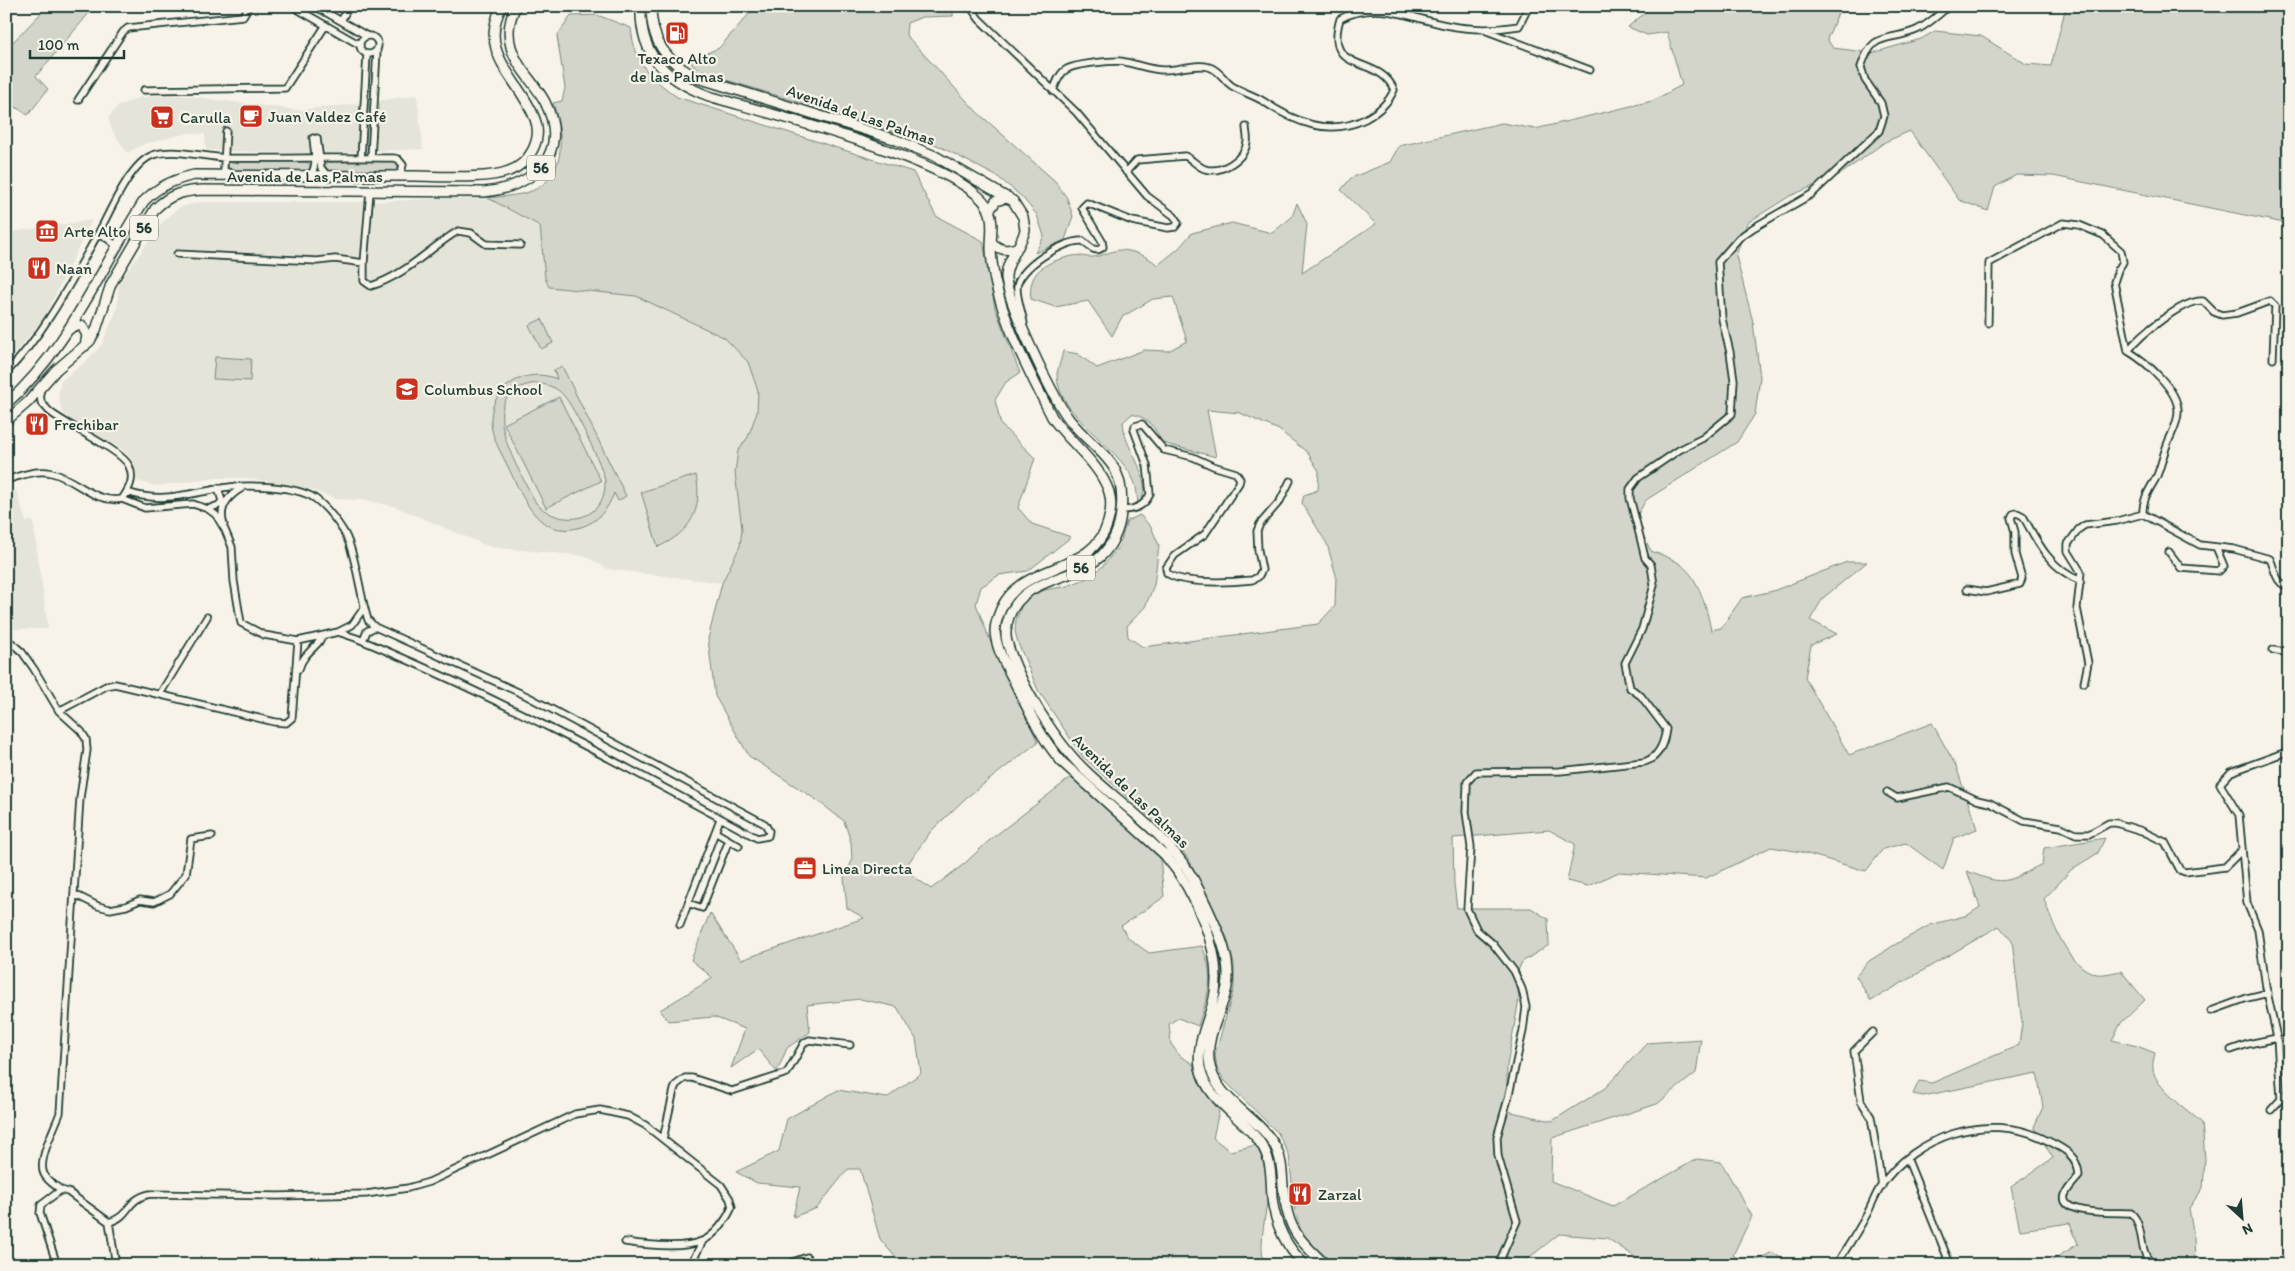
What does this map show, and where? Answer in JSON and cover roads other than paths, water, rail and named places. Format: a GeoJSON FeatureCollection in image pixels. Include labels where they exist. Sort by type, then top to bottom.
{"type":"FeatureCollection","features":[{"type":"Feature","properties":{"kind":"main road","name":"Avenida de Las Palmas"},"geometry":{"type":"LineString","coordinates":[[6,404],[29,382],[68,330],[144,201],[162,185],[194,175],[386,177],[499,174],[508,172],[522,164],[530,155],[537,138],[536,121],[503,68],[495,44],[495,24],[502,6]]}},
{"type":"Feature","properties":{"kind":"main road","name":"Avenida de Las Palmas"},"geometry":{"type":"LineString","coordinates":[[6,421],[40,390],[56,370],[85,346],[96,330],[111,284],[155,209],[164,200],[176,193],[197,190],[499,191],[523,182],[543,166],[551,149],[553,123],[541,95],[515,58],[508,28],[516,6]]}},
{"type":"Feature","properties":{"kind":"main road","name":"Avenida de Las Palmas"},"geometry":{"type":"LineString","coordinates":[[641,6],[641,23],[648,48],[663,70],[682,84],[709,96],[890,150],[912,159],[975,191],[989,211],[992,225],[993,269],[998,292],[1026,363],[1052,417],[1098,471],[1109,492],[1111,501],[1107,526],[1089,552],[1032,577],[1020,584],[1007,598],[998,616],[995,630],[997,641],[1006,666],[1049,747],[1062,762],[1165,855],[1193,898],[1217,967],[1214,999],[1200,1048],[1200,1069],[1208,1087],[1262,1145],[1270,1166],[1273,1201],[1278,1226],[1288,1244],[1305,1265]]}},
{"type":"Feature","properties":{"kind":"main road","name":"Avenida de Las Palmas"},"geometry":{"type":"LineString","coordinates":[[651,6],[652,27],[660,46],[671,61],[687,72],[698,78],[917,147],[1008,197],[1020,210],[1025,223],[1023,237],[1008,264],[1006,281],[1009,296],[1064,412],[1075,426],[1105,454],[1117,472],[1123,497],[1122,510],[1111,544],[1100,556],[1085,566],[1042,583],[1019,598],[1007,622],[1006,637],[1020,674],[1064,750],[1087,773],[1170,846],[1199,889],[1223,946],[1228,968],[1227,988],[1208,1048],[1210,1068],[1225,1094],[1264,1132],[1276,1148],[1280,1162],[1286,1209],[1292,1229],[1302,1244],[1326,1265]]}},
{"type":"Feature","properties":{"kind":"main road"},"geometry":{"type":"LineString","coordinates":[[989,211],[996,201],[1008,197]]}},
{"type":"Feature","properties":{"kind":"main road"},"geometry":{"type":"LineString","coordinates":[[991,242],[1000,249],[1018,248]]}},
{"type":"Feature","properties":{"kind":"main road"},"geometry":{"type":"LineString","coordinates":[[68,330],[75,325],[82,326],[87,335],[85,346]]}},
{"type":"Feature","properties":{"kind":"street"},"geometry":{"type":"LineString","coordinates":[[78,100],[123,32],[128,28],[243,16],[249,6]]}},
{"type":"Feature","properties":{"kind":"street"},"geometry":{"type":"LineString","coordinates":[[292,6],[360,45],[363,52],[367,54]]}},
{"type":"Feature","properties":{"kind":"street"},"geometry":{"type":"LineString","coordinates":[[315,6],[377,40],[379,46],[376,51],[371,158]]}},
{"type":"Feature","properties":{"kind":"street"},"geometry":{"type":"LineString","coordinates":[[341,21],[349,6]]}},
{"type":"Feature","properties":{"kind":"street"},"geometry":{"type":"LineString","coordinates":[[970,6],[979,19],[1076,112],[1147,196],[1174,216],[1178,223],[1168,228],[1132,221],[1087,203],[1082,208],[1102,240],[1103,247],[1096,250],[1083,241],[1073,241],[1034,262],[1024,272],[1017,288],[1026,335]]}},
{"type":"Feature","properties":{"kind":"street"},"geometry":{"type":"LineString","coordinates":[[1053,91],[1059,77],[1066,69],[1074,66],[1119,61],[1165,70],[1198,66],[1210,67],[1217,71],[1230,85],[1263,101],[1290,118],[1318,127],[1345,126],[1359,122],[1381,110],[1394,90],[1390,82],[1384,77],[1352,61],[1338,48],[1336,38],[1338,24],[1340,19],[1348,12],[1358,7],[1384,7],[1410,13],[1444,25],[1483,29],[1519,26],[1529,6]]}},
{"type":"Feature","properties":{"kind":"street"},"geometry":{"type":"LineString","coordinates":[[1498,1265],[1517,1221],[1498,1156],[1497,1136],[1508,1099],[1523,1031],[1526,1007],[1522,989],[1514,971],[1493,944],[1477,930],[1467,909],[1471,847],[1466,812],[1467,782],[1476,772],[1560,771],[1644,762],[1652,760],[1660,749],[1666,729],[1641,696],[1630,688],[1625,663],[1642,629],[1654,585],[1651,565],[1645,558],[1630,498],[1630,489],[1638,478],[1679,450],[1703,438],[1732,414],[1734,380],[1722,319],[1718,262],[1740,238],[1753,228],[1812,194],[1879,131],[1884,116],[1882,103],[1865,80],[1861,67],[1871,45],[1876,40],[1916,31],[1949,6]]}},
{"type":"Feature","properties":{"kind":"street"},"geometry":{"type":"LineString","coordinates":[[144,90],[285,88],[326,25]]}},
{"type":"Feature","properties":{"kind":"street"},"geometry":{"type":"LineString","coordinates":[[1483,29],[1590,70]]}},
{"type":"Feature","properties":{"kind":"street"},"geometry":{"type":"LineString","coordinates":[[360,45],[363,38],[367,36]]}},
{"type":"Feature","properties":{"kind":"street"},"geometry":{"type":"LineString","coordinates":[[367,54],[376,51]]}},
{"type":"Feature","properties":{"kind":"street"},"geometry":{"type":"LineString","coordinates":[[361,158],[367,54]]}},
{"type":"Feature","properties":{"kind":"street"},"geometry":{"type":"LineString","coordinates":[[1126,172],[1137,160],[1185,156],[1202,168],[1210,170],[1225,168],[1240,156],[1248,143],[1246,127]]}},
{"type":"Feature","properties":{"kind":"street"},"geometry":{"type":"LineString","coordinates":[[226,132],[224,170],[235,176]]}},
{"type":"Feature","properties":{"kind":"street"},"geometry":{"type":"LineString","coordinates":[[315,138],[317,158],[323,172],[329,176]]}},
{"type":"Feature","properties":{"kind":"street"},"geometry":{"type":"LineString","coordinates":[[6,372],[28,347],[55,309],[131,176],[144,161],[153,155],[175,153],[224,158],[394,158],[401,162],[403,165],[401,172],[386,177]]}},
{"type":"Feature","properties":{"kind":"street"},"geometry":{"type":"LineString","coordinates":[[308,177],[314,171],[317,158]]}},
{"type":"Feature","properties":{"kind":"street"},"geometry":{"type":"LineString","coordinates":[[370,191],[364,281],[371,286],[386,281],[407,270],[458,230],[471,233],[486,244],[520,245]]}},
{"type":"Feature","properties":{"kind":"street"},"geometry":{"type":"LineString","coordinates":[[1988,322],[1989,264],[2063,223],[2079,225],[2103,235],[2122,251],[2123,262],[2114,282],[2128,350],[2142,359],[2170,388],[2179,411],[2159,469],[2144,499],[2142,514]]}},
{"type":"Feature","properties":{"kind":"street"},"geometry":{"type":"LineString","coordinates":[[99,232],[118,247]]}},
{"type":"Feature","properties":{"kind":"street"},"geometry":{"type":"LineString","coordinates":[[177,254],[317,262],[335,259],[364,264]]}},
{"type":"Feature","properties":{"kind":"street"},"geometry":{"type":"LineString","coordinates":[[2128,350],[2135,341],[2165,318],[2195,302],[2203,301],[2218,314],[2228,316],[2270,301],[2275,306],[2273,359]]}},
{"type":"Feature","properties":{"kind":"street"},"geometry":{"type":"LineString","coordinates":[[40,390],[42,402],[49,411],[123,458],[131,473],[131,486],[122,499]]}},
{"type":"Feature","properties":{"kind":"street"},"geometry":{"type":"LineString","coordinates":[[1122,510],[1142,505],[1150,494],[1147,465],[1134,430],[1135,426],[1142,424],[1164,450],[1193,457],[1236,473],[1240,479],[1207,531],[1175,555],[1166,568],[1167,573],[1172,576],[1204,581],[1252,580],[1258,577],[1262,570],[1257,531],[1260,524],[1280,501],[1290,482]]}},
{"type":"Feature","properties":{"kind":"street"},"geometry":{"type":"LineString","coordinates":[[6,480],[32,473],[52,473],[98,497],[114,500],[122,499],[145,508],[193,504],[208,509],[216,515],[225,530]]}},
{"type":"Feature","properties":{"kind":"street"},"geometry":{"type":"LineString","coordinates":[[127,492],[144,498],[160,499],[218,488],[243,487],[294,491],[311,496],[326,508],[348,540],[359,580],[364,608],[368,620],[375,627],[528,696],[765,824],[768,827],[769,833],[765,838],[757,838],[609,757],[505,704],[363,641],[338,632]]}},
{"type":"Feature","properties":{"kind":"street"},"geometry":{"type":"LineString","coordinates":[[243,487],[233,493],[225,502],[222,520],[232,547],[234,581],[241,623],[264,634],[298,641],[338,632],[352,625],[364,608]]}},
{"type":"Feature","properties":{"kind":"street"},"geometry":{"type":"LineString","coordinates":[[208,509],[219,505],[222,501],[218,488]]}},
{"type":"Feature","properties":{"kind":"street"},"geometry":{"type":"LineString","coordinates":[[1967,589],[1986,592],[2020,584],[2022,578],[2015,554],[2015,532],[2010,518],[2017,513],[2023,516],[2054,564],[2068,575],[2081,581]]}},
{"type":"Feature","properties":{"kind":"street"},"geometry":{"type":"LineString","coordinates":[[2084,683],[2088,663],[2077,608],[2081,581],[2080,568],[2068,548],[2069,542],[2079,529],[2085,525],[2142,514],[2164,524],[2200,545],[2253,552],[2270,559],[2278,581],[2284,586],[2289,586]]}},
{"type":"Feature","properties":{"kind":"street"},"geometry":{"type":"LineString","coordinates":[[2169,552],[2181,568],[2219,571],[2224,566],[2216,547]]}},
{"type":"Feature","properties":{"kind":"street"},"geometry":{"type":"LineString","coordinates":[[160,694],[207,617]]}},
{"type":"Feature","properties":{"kind":"street"},"geometry":{"type":"LineString","coordinates":[[363,641],[367,631],[375,627]]}},
{"type":"Feature","properties":{"kind":"street"},"geometry":{"type":"LineString","coordinates":[[296,678],[302,659],[320,642],[322,636]]}},
{"type":"Feature","properties":{"kind":"street"},"geometry":{"type":"LineString","coordinates":[[6,638],[22,652],[59,712],[81,731],[86,739],[87,750],[80,798],[60,1113],[43,1157],[43,1173],[61,1190],[68,1192],[109,1222],[112,1255],[116,1265]]}},
{"type":"Feature","properties":{"kind":"street"},"geometry":{"type":"LineString","coordinates":[[59,712],[111,684],[286,723],[292,718],[298,641]]}},
{"type":"Feature","properties":{"kind":"street"},"geometry":{"type":"LineString","coordinates":[[2273,650],[2289,653]]}},
{"type":"Feature","properties":{"kind":"street"},"geometry":{"type":"LineString","coordinates":[[2271,1110],[2281,1099],[2277,1038],[2258,930],[2247,903],[2239,815],[2220,784],[2231,772],[2241,767],[2289,751]]}},
{"type":"Feature","properties":{"kind":"street"},"geometry":{"type":"LineString","coordinates":[[1887,792],[1896,798],[1949,788],[1977,800],[1990,803],[2024,821],[2061,827],[2076,834],[2089,834],[2109,823],[2116,823],[2142,831],[2165,842],[2180,870],[2185,872],[2225,867],[2241,851]]}},
{"type":"Feature","properties":{"kind":"street"},"geometry":{"type":"LineString","coordinates":[[680,925],[720,819]]}},
{"type":"Feature","properties":{"kind":"street"},"geometry":{"type":"LineString","coordinates":[[715,832],[739,846]]}},
{"type":"Feature","properties":{"kind":"street"},"geometry":{"type":"LineString","coordinates":[[74,894],[98,906],[110,909],[126,906],[140,900],[154,902],[170,894],[186,874],[191,840],[212,836]]}},
{"type":"Feature","properties":{"kind":"street"},"geometry":{"type":"LineString","coordinates":[[688,903],[702,908],[729,840]]}},
{"type":"Feature","properties":{"kind":"street"},"geometry":{"type":"LineString","coordinates":[[2211,1011],[2246,998],[2268,993]]}},
{"type":"Feature","properties":{"kind":"street"},"geometry":{"type":"LineString","coordinates":[[1873,1032],[1854,1051],[1861,1101],[1871,1117],[1882,1186]]}},
{"type":"Feature","properties":{"kind":"street"},"geometry":{"type":"LineString","coordinates":[[2231,1050],[2248,1044],[2277,1038]]}},
{"type":"Feature","properties":{"kind":"street"},"geometry":{"type":"LineString","coordinates":[[663,1139],[674,1090],[676,1085],[685,1078],[692,1078],[732,1091],[787,1073],[804,1043],[809,1040],[850,1045]]}},
{"type":"Feature","properties":{"kind":"street"},"geometry":{"type":"LineString","coordinates":[[109,1222],[118,1220],[126,1213],[132,1202],[140,1196],[150,1194],[278,1196],[366,1194],[408,1188],[430,1182],[543,1128],[585,1111],[600,1110],[628,1116],[645,1124],[720,1185],[730,1199],[732,1207],[729,1215],[703,1241],[693,1260],[693,1265]]}},
{"type":"Feature","properties":{"kind":"street"},"geometry":{"type":"LineString","coordinates":[[1836,1265],[1882,1186],[1907,1158],[1939,1139],[1969,1130],[2008,1127],[2028,1132],[2067,1151],[2076,1162],[2079,1176],[2066,1193],[2064,1199],[2066,1204],[2075,1210],[2131,1213],[2141,1228],[2144,1251],[2150,1262],[2154,1265]]}},
{"type":"Feature","properties":{"kind":"street"},"geometry":{"type":"LineString","coordinates":[[1907,1158],[1952,1265]]}},
{"type":"Feature","properties":{"kind":"street"},"geometry":{"type":"LineString","coordinates":[[57,1265],[40,1212],[41,1205],[61,1190]]}},
{"type":"Feature","properties":{"kind":"street"},"geometry":{"type":"LineString","coordinates":[[625,1242],[667,1246],[703,1241]]}},
{"type":"Feature","properties":{"kind":"street"},"geometry":{"type":"LineString","coordinates":[[784,1265],[807,1257]]}},
{"type":"Feature","properties":{"kind":"place","name":"Texaco Alto de las Palmas"},"geometry":{"type":"Point","coordinates":[677,33]}},
{"type":"Feature","properties":{"kind":"place","name":"Juan Valdez Café"},"geometry":{"type":"Point","coordinates":[251,116]}},
{"type":"Feature","properties":{"kind":"place","name":"Carulla"},"geometry":{"type":"Point","coordinates":[162,117]}},
{"type":"Feature","properties":{"kind":"place","name":"Arte Alto"},"geometry":{"type":"Point","coordinates":[47,231]}},
{"type":"Feature","properties":{"kind":"place","name":"Naan"},"geometry":{"type":"Point","coordinates":[39,268]}},
{"type":"Feature","properties":{"kind":"place","name":"Columbus School"},"geometry":{"type":"Point","coordinates":[407,389]}},
{"type":"Feature","properties":{"kind":"place","name":"Frechibar"},"geometry":{"type":"Point","coordinates":[37,424]}},
{"type":"Feature","properties":{"kind":"place","name":"Linea Directa"},"geometry":{"type":"Point","coordinates":[805,868]}},
{"type":"Feature","properties":{"kind":"place","name":"Zarzal"},"geometry":{"type":"Point","coordinates":[1300,1194]}}]}
